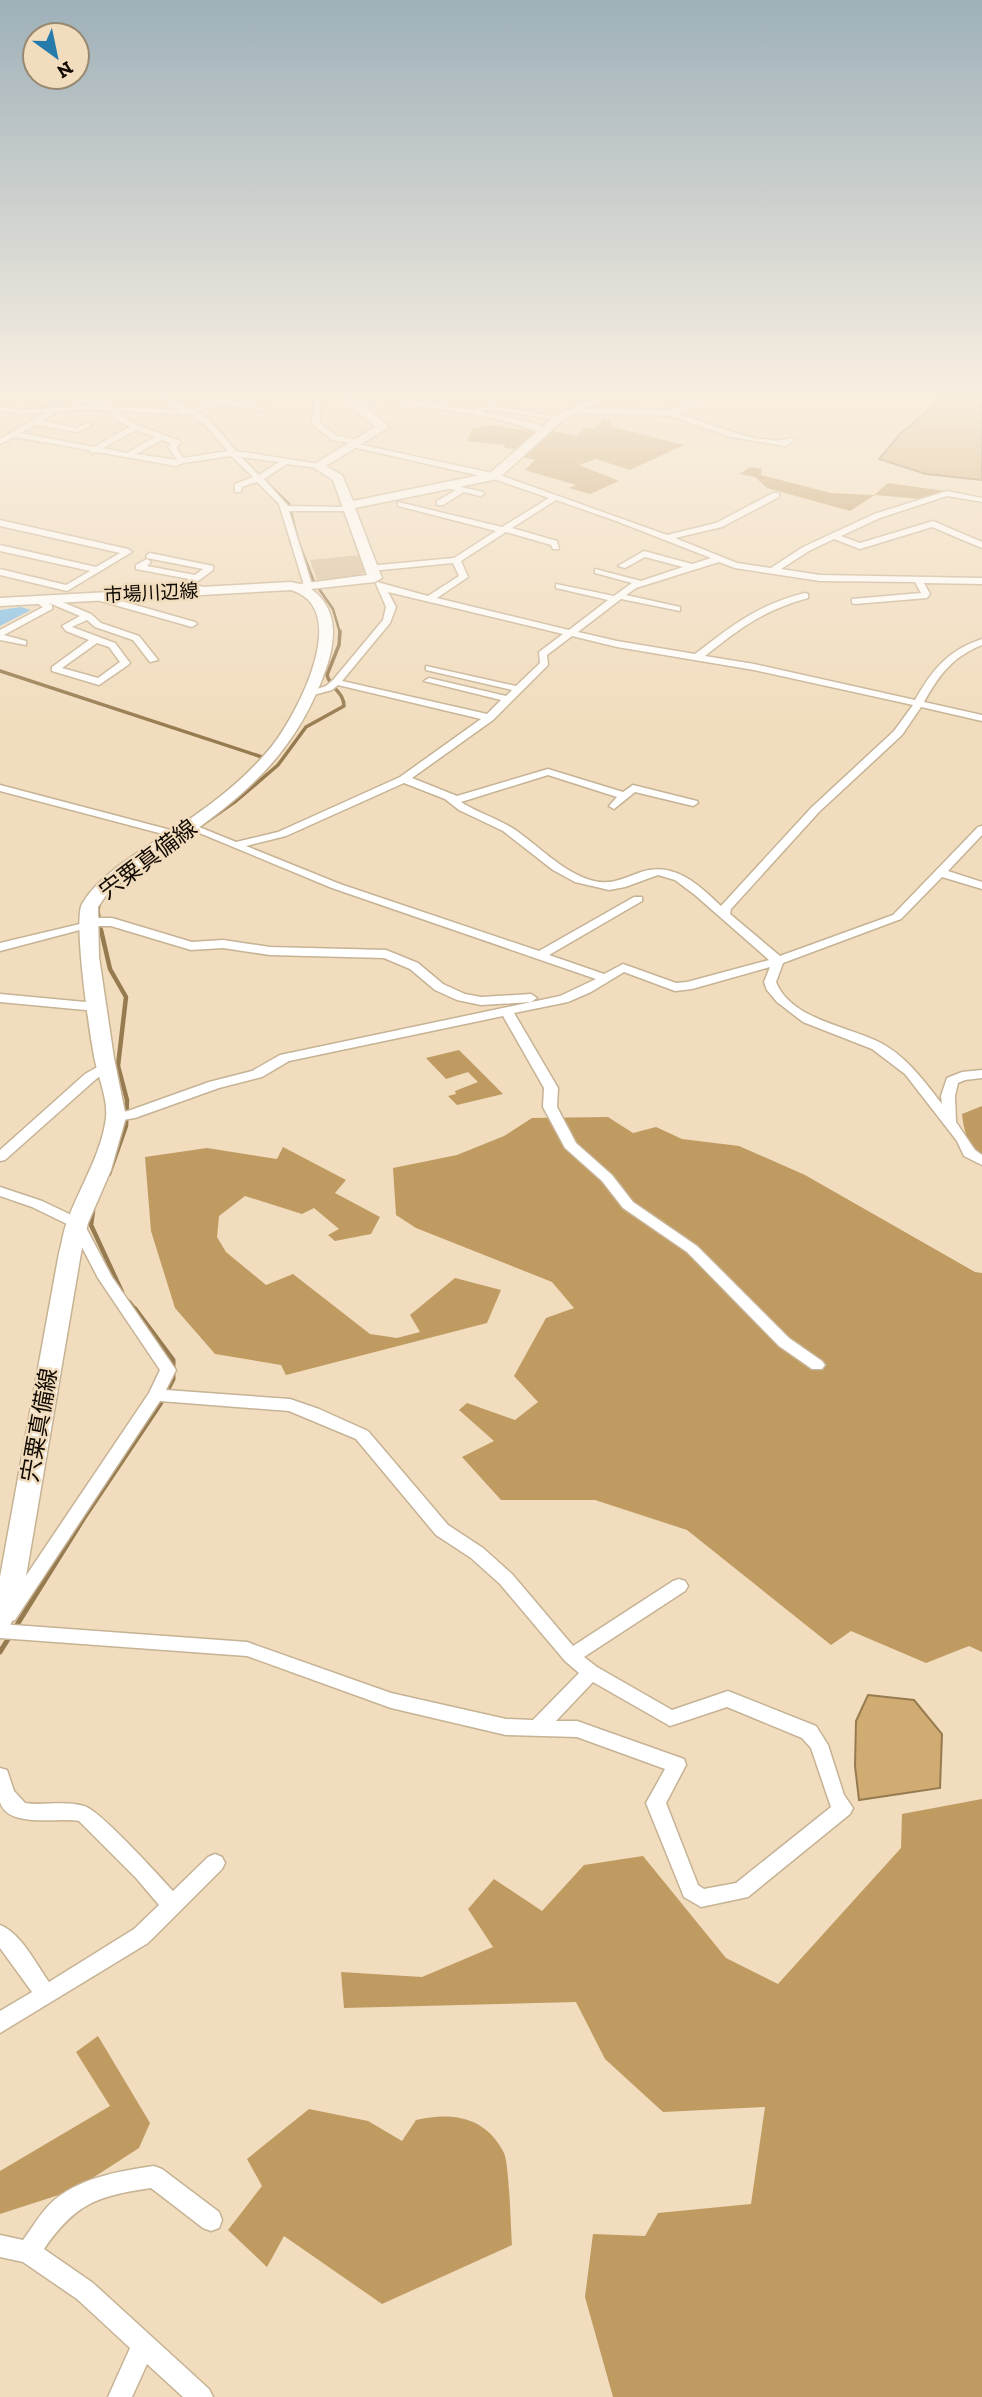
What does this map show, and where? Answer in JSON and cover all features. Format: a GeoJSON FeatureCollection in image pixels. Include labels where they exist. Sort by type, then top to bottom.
{"type":"FeatureCollection","features":[{"type":"Feature","properties":{"kind":"main road"},"geometry":{"type":"LineString","coordinates":[[305,587],[376,578],[348,508]]}},
{"type":"Feature","properties":{"kind":"main road","name":"市場川辺線"},"geometry":{"type":"LineString","coordinates":[[0,602],[284,585],[305,587]]}},
{"type":"Feature","properties":{"kind":"main road","name":"宍粟真備線"},"geometry":{"type":"LineString","coordinates":[[4,1629],[77,1223],[123,1116],[106,1066],[96,1007],[94,922],[89,907],[103,887],[190,830],[231,798],[269,762],[286,740],[310,693],[326,645],[328,626],[317,600],[305,587]]}},
{"type":"Feature","properties":{"kind":"street"},"geometry":{"type":"LineString","coordinates":[[305,587],[288,508],[348,508]]}},
{"type":"Feature","properties":{"kind":"street"},"geometry":{"type":"LineString","coordinates":[[417,508],[554,543],[556,547]]}},
{"type":"Feature","properties":{"kind":"street"},"geometry":{"type":"LineString","coordinates":[[376,578],[456,560],[538,508]]}},
{"type":"Feature","properties":{"kind":"street"},"geometry":{"type":"LineString","coordinates":[[584,508],[735,565],[813,577],[919,582],[982,581]]}},
{"type":"Feature","properties":{"kind":"street"},"geometry":{"type":"LineString","coordinates":[[666,538],[719,525],[752,508]]}},
{"type":"Feature","properties":{"kind":"street"},"geometry":{"type":"LineString","coordinates":[[774,570],[806,549],[877,516],[902,508]]}},
{"type":"Feature","properties":{"kind":"street"},"geometry":{"type":"LineString","coordinates":[[0,523],[128,552],[47,599]]}},
{"type":"Feature","properties":{"kind":"street"},"geometry":{"type":"LineString","coordinates":[[835,537],[860,546],[933,524],[982,545]]}},
{"type":"Feature","properties":{"kind":"street"},"geometry":{"type":"LineString","coordinates":[[0,548],[97,570]]}},
{"type":"Feature","properties":{"kind":"street"},"geometry":{"type":"LineString","coordinates":[[622,566],[644,554],[692,566]]}},
{"type":"Feature","properties":{"kind":"street"},"geometry":{"type":"LineString","coordinates":[[196,578],[139,567],[149,559],[210,568],[187,585],[208,590]]}},
{"type":"Feature","properties":{"kind":"street"},"geometry":{"type":"LineString","coordinates":[[235,845],[282,834],[404,779],[489,718],[545,663],[542,654],[617,598],[640,583],[718,559]]}},
{"type":"Feature","properties":{"kind":"street"},"geometry":{"type":"LineString","coordinates":[[430,599],[464,577],[456,560]]}},
{"type":"Feature","properties":{"kind":"street"},"geometry":{"type":"LineString","coordinates":[[598,571],[640,583]]}},
{"type":"Feature","properties":{"kind":"street"},"geometry":{"type":"LineString","coordinates":[[0,572],[67,588]]}},
{"type":"Feature","properties":{"kind":"street"},"geometry":{"type":"LineString","coordinates":[[698,657],[747,620],[778,603],[806,593],[813,577]]}},
{"type":"Feature","properties":{"kind":"street"},"geometry":{"type":"LineString","coordinates":[[376,578],[430,599],[571,633],[698,657],[982,718]]}},
{"type":"Feature","properties":{"kind":"street"},"geometry":{"type":"LineString","coordinates":[[310,693],[333,684],[387,621],[391,607],[376,578]]}},
{"type":"Feature","properties":{"kind":"street"},"geometry":{"type":"LineString","coordinates":[[855,601],[924,596],[926,594],[919,582]]}},
{"type":"Feature","properties":{"kind":"street"},"geometry":{"type":"LineString","coordinates":[[559,586],[677,609]]}},
{"type":"Feature","properties":{"kind":"street"},"geometry":{"type":"LineString","coordinates":[[93,596],[192,624]]}},
{"type":"Feature","properties":{"kind":"street"},"geometry":{"type":"LineString","coordinates":[[47,599],[88,616],[97,625],[136,638],[153,660]]}},
{"type":"Feature","properties":{"kind":"street"},"geometry":{"type":"LineString","coordinates":[[0,635],[49,607],[47,599]]}},
{"type":"Feature","properties":{"kind":"street"},"geometry":{"type":"LineString","coordinates":[[88,616],[67,626],[113,645],[125,663],[99,682],[55,669],[96,639]]}},
{"type":"Feature","properties":{"kind":"street"},"geometry":{"type":"LineString","coordinates":[[0,635],[23,643]]}},
{"type":"Feature","properties":{"kind":"street"},"geometry":{"type":"LineString","coordinates":[[724,915],[725,908],[745,889],[772,854],[911,718],[936,669],[953,654],[982,642]]}},
{"type":"Feature","properties":{"kind":"street"},"geometry":{"type":"LineString","coordinates":[[429,668],[518,689]]}},
{"type":"Feature","properties":{"kind":"street"},"geometry":{"type":"LineString","coordinates":[[429,681],[508,699]]}},
{"type":"Feature","properties":{"kind":"street"},"geometry":{"type":"LineString","coordinates":[[333,684],[489,718]]}},
{"type":"Feature","properties":{"kind":"street"},"geometry":{"type":"LineString","coordinates":[[450,799],[467,798],[548,772],[624,796]]}},
{"type":"Feature","properties":{"kind":"street"},"geometry":{"type":"LineString","coordinates":[[404,779],[450,799],[458,806],[509,831],[527,843],[540,857],[577,880],[612,886],[629,884],[647,874],[670,873],[695,890],[778,961]]}},
{"type":"Feature","properties":{"kind":"street"},"geometry":{"type":"LineString","coordinates":[[0,788],[190,830],[235,845],[336,886],[605,978]]}},
{"type":"Feature","properties":{"kind":"street"},"geometry":{"type":"LineString","coordinates":[[614,806],[633,788],[692,803]]}},
{"type":"Feature","properties":{"kind":"street"},"geometry":{"type":"LineString","coordinates":[[123,1116],[214,1085],[257,1074],[285,1058],[553,1001],[587,989],[623,968],[675,987],[688,986],[778,961],[897,917],[981,831]]}},
{"type":"Feature","properties":{"kind":"street"},"geometry":{"type":"LineString","coordinates":[[940,872],[982,886]]}},
{"type":"Feature","properties":{"kind":"street"},"geometry":{"type":"LineString","coordinates":[[539,956],[638,898]]}},
{"type":"Feature","properties":{"kind":"street"},"geometry":{"type":"LineString","coordinates":[[0,947],[94,922],[147,930],[191,946],[223,944],[270,951],[386,954],[414,966],[439,987],[461,997],[481,1001],[527,998],[553,1001]]}},
{"type":"Feature","properties":{"kind":"street"},"geometry":{"type":"LineString","coordinates":[[778,961],[771,982],[773,990],[781,999],[807,1018],[860,1038],[910,1071],[950,1122],[969,1153],[982,1161]]}},
{"type":"Feature","properties":{"kind":"street"},"geometry":{"type":"LineString","coordinates":[[0,998],[96,1007]]}},
{"type":"Feature","properties":{"kind":"street"},"geometry":{"type":"LineString","coordinates":[[506,1011],[551,1088],[550,1107],[570,1145],[607,1178],[628,1205],[692,1249],[784,1342],[817,1365]]}},
{"type":"Feature","properties":{"kind":"street"},"geometry":{"type":"LineString","coordinates":[[0,1157],[106,1066]]}},
{"type":"Feature","properties":{"kind":"street"},"geometry":{"type":"LineString","coordinates":[[950,1122],[948,1096],[952,1081],[962,1076],[982,1073]]}},
{"type":"Feature","properties":{"kind":"street"},"geometry":{"type":"LineString","coordinates":[[0,1191],[37,1204],[77,1223],[105,1278],[168,1370],[162,1396],[29,1588],[4,1629],[247,1649],[391,1700],[506,1727],[578,1729],[677,1765],[656,1803],[691,1891],[701,1898],[741,1891],[843,1808],[836,1800],[819,1745],[809,1732],[728,1699],[670,1718],[590,1672],[571,1656],[506,1579],[477,1553],[442,1530],[362,1435],[290,1405],[162,1396]]}},
{"type":"Feature","properties":{"kind":"street"},"geometry":{"type":"LineString","coordinates":[[571,1656],[679,1586]]}},
{"type":"Feature","properties":{"kind":"street"},"geometry":{"type":"LineString","coordinates":[[538,1727],[590,1672]]}},
{"type":"Feature","properties":{"kind":"street"},"geometry":{"type":"LineString","coordinates":[[0,1776],[4,1795],[11,1807],[23,1812],[73,1810],[84,1814],[172,1905]]}},
{"type":"Feature","properties":{"kind":"street"},"geometry":{"type":"LineString","coordinates":[[0,2023],[141,1936],[215,1863]]}},
{"type":"Feature","properties":{"kind":"street"},"geometry":{"type":"LineString","coordinates":[[0,1934],[46,1995]]}},
{"type":"Feature","properties":{"kind":"street"},"geometry":{"type":"LineString","coordinates":[[29,2252],[60,2211],[70,2203],[80,2196],[129,2180],[155,2177],[211,2220]]}},
{"type":"Feature","properties":{"kind":"street"},"geometry":{"type":"LineString","coordinates":[[0,2246],[29,2252],[85,2291],[201,2397]]}},
{"type":"Feature","properties":{"kind":"street"},"geometry":{"type":"LineString","coordinates":[[120,2397],[144,2344]]}},
{"type":"Feature","properties":{"kind":"shaded area"},"geometry":{"type":"Polygon","coordinates":[[[359,555],[366,572],[354,577],[317,580],[310,560],[359,555]]]}},
{"type":"Feature","properties":{"kind":"shaded area"},"geometry":{"type":"Polygon","coordinates":[[[459,1050],[503,1094],[457,1105],[448,1096],[478,1082],[468,1072],[446,1079],[426,1058],[459,1050]]]}},
{"type":"Feature","properties":{"kind":"shaded area"},"geometry":{"type":"Polygon","coordinates":[[[982,1106],[982,1157],[967,1138],[962,1114],[982,1106]]]}},
{"type":"Feature","properties":{"kind":"shaded area"},"geometry":{"type":"Polygon","coordinates":[[[608,1117],[633,1133],[656,1127],[682,1139],[739,1146],[805,1175],[975,1272],[982,1273],[982,1652],[969,1646],[926,1663],[851,1631],[831,1645],[687,1530],[595,1500],[501,1500],[462,1457],[494,1441],[459,1410],[467,1403],[515,1420],[538,1402],[514,1376],[546,1318],[574,1308],[552,1282],[416,1228],[396,1215],[393,1168],[457,1155],[504,1136],[532,1118],[608,1117]]]}},
{"type":"Feature","properties":{"kind":"shaded area"},"geometry":{"type":"Polygon","coordinates":[[[283,1147],[346,1180],[335,1193],[380,1217],[371,1234],[335,1241],[328,1235],[339,1229],[314,1208],[302,1214],[245,1196],[219,1216],[217,1237],[226,1252],[266,1285],[293,1274],[370,1334],[397,1338],[420,1332],[410,1315],[455,1278],[501,1290],[487,1323],[286,1375],[281,1365],[215,1354],[175,1308],[151,1231],[145,1157],[207,1148],[277,1159],[283,1147]]]}},
{"type":"Feature","properties":{"kind":"shaded area"},"geometry":{"type":"Polygon","coordinates":[[[868,1695],[914,1700],[942,1734],[940,1788],[859,1800],[855,1766],[856,1721],[868,1695]]]}},
{"type":"Feature","properties":{"kind":"shaded area"},"geometry":{"type":"Polygon","coordinates":[[[982,1799],[982,2397],[613,2397],[585,2297],[593,2234],[645,2236],[658,2213],[751,2204],[765,2107],[663,2112],[605,2059],[576,2002],[344,2008],[341,1972],[422,1977],[493,1947],[468,1909],[494,1879],[542,1911],[584,1865],[643,1856],[726,1958],[778,1984],[901,1848],[902,1814],[982,1799]]]}},
{"type":"Feature","properties":{"kind":"shaded area"},"geometry":{"type":"Polygon","coordinates":[[[98,2036],[150,2123],[139,2148],[74,2190],[0,2214],[0,2171],[110,2106],[76,2052],[98,2036]]]}},
{"type":"Feature","properties":{"kind":"shaded area"},"geometry":{"type":"Polygon","coordinates":[[[309,2109],[368,2121],[402,2141],[416,2120],[455,2117],[477,2124],[496,2141],[506,2159],[512,2245],[382,2304],[284,2236],[267,2267],[228,2230],[262,2186],[247,2159],[309,2109]]]}},
{"type":"Feature","properties":{"kind":"building"},"geometry":{"type":"Polygon","coordinates":[[[21,607],[31,610],[0,626],[0,610],[21,607]]]}},
{"type":"Feature","properties":{"kind":"waterway"},"geometry":{"type":"LineString","coordinates":[[290,508],[298,541],[314,582]]}},
{"type":"Feature","properties":{"kind":"waterway"},"geometry":{"type":"LineString","coordinates":[[317,586],[333,609],[340,633]]}},
{"type":"Feature","properties":{"kind":"waterway"},"geometry":{"type":"LineString","coordinates":[[200,826],[236,801],[278,765],[306,727],[344,706],[342,697],[327,675],[339,645],[340,633]]}},
{"type":"Feature","properties":{"kind":"waterway"},"geometry":{"type":"LineString","coordinates":[[0,671],[262,757]]}},
{"type":"Feature","properties":{"kind":"waterway"},"geometry":{"type":"LineString","coordinates":[[100,900],[98,910],[101,932]]}},
{"type":"Feature","properties":{"kind":"waterway"},"geometry":{"type":"LineString","coordinates":[[101,930],[110,969],[126,997],[118,1066],[127,1100],[126,1126],[109,1174]]}},
{"type":"Feature","properties":{"kind":"waterway"},"geometry":{"type":"LineString","coordinates":[[93,1211],[91,1225],[122,1292]]}},
{"type":"Feature","properties":{"kind":"waterway"},"geometry":{"type":"LineString","coordinates":[[129,1302],[136,1311]]}},
{"type":"Feature","properties":{"kind":"waterway"},"geometry":{"type":"LineString","coordinates":[[0,1652],[85,1516],[160,1404],[173,1379],[173,1360],[135,1309]]}}]}
